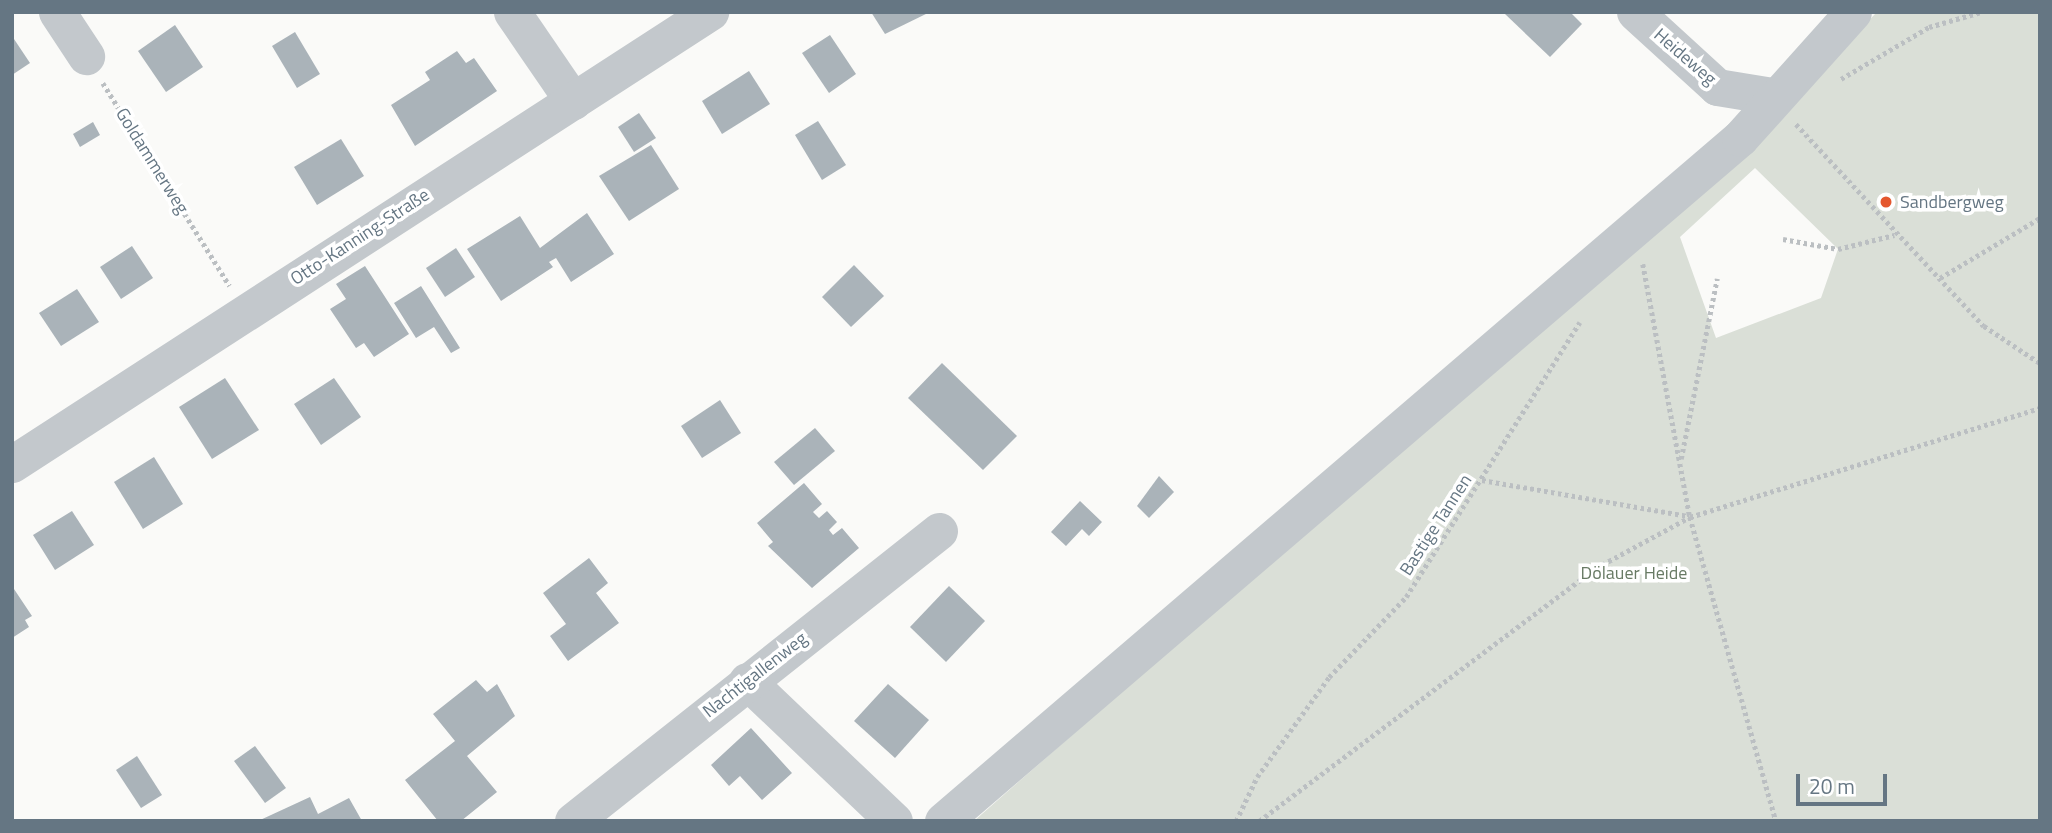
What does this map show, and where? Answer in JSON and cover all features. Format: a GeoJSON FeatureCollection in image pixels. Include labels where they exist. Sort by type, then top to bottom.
{"type":"FeatureCollection","features":[{"type":"Feature","properties":{"kind":"street"},"geometry":{"type":"LineString","coordinates":[[57,12],[86,55]]}},
{"type":"Feature","properties":{"kind":"street"},"geometry":{"type":"LineString","coordinates":[[512,12],[573,101]]}},
{"type":"Feature","properties":{"kind":"street","name":"Otto-Kanning-Straße"},"geometry":{"type":"LineString","coordinates":[[12,464],[710,12]]}},
{"type":"Feature","properties":{"kind":"street","name":"Heideweg"},"geometry":{"type":"LineString","coordinates":[[1635,12],[1694,70],[1756,95]]}},
{"type":"Feature","properties":{"kind":"street"},"geometry":{"type":"LineString","coordinates":[[943,821],[1740,138],[1756,95],[1853,12]]}},
{"type":"Feature","properties":{"kind":"street","name":"Nachtigallenweg"},"geometry":{"type":"LineString","coordinates":[[573,821],[939,531]]}},
{"type":"Feature","properties":{"kind":"street"},"geometry":{"type":"LineString","coordinates":[[747,681],[894,821]]}},
{"type":"Feature","properties":{"kind":"path"},"geometry":{"type":"LineString","coordinates":[[1835,82],[1929,27],[1981,12]]}},
{"type":"Feature","properties":{"kind":"path","name":"Goldammerweg"},"geometry":{"type":"LineString","coordinates":[[86,55],[246,311]]}},
{"type":"Feature","properties":{"kind":"path"},"geometry":{"type":"LineString","coordinates":[[1756,95],[1940,278],[1984,326],[2040,363]]}},
{"type":"Feature","properties":{"kind":"path"},"geometry":{"type":"LineString","coordinates":[[1940,278],[2040,218]]}},
{"type":"Feature","properties":{"kind":"path"},"geometry":{"type":"LineString","coordinates":[[1637,229],[1690,517],[1776,821]]}},
{"type":"Feature","properties":{"kind":"path"},"geometry":{"type":"LineString","coordinates":[[1783,239],[1838,249],[1895,235]]}},
{"type":"Feature","properties":{"kind":"path"},"geometry":{"type":"LineString","coordinates":[[1680,463],[1717,279]]}},
{"type":"Feature","properties":{"kind":"path","name":"Bastige Tannen"},"geometry":{"type":"LineString","coordinates":[[1236,821],[1265,766],[1329,677],[1406,597],[1588,309]]}},
{"type":"Feature","properties":{"kind":"path"},"geometry":{"type":"LineString","coordinates":[[1259,821],[1597,568],[1690,517],[2040,408]]}},
{"type":"Feature","properties":{"kind":"path"},"geometry":{"type":"LineString","coordinates":[[1482,480],[1690,517]]}},
{"type":"Feature","properties":{"kind":"green space","name":"Dölauer Heide"},"geometry":{"type":"Polygon","coordinates":[[[1877,12],[2040,12],[2040,821],[974,821],[1762,129],[1877,12]],[[1755,168],[1680,237],[1716,338],[1821,298],[1838,249],[1755,168]]]}},
{"type":"Feature","properties":{"kind":"building"},"geometry":{"type":"Polygon","coordinates":[[[871,12],[930,12],[885,34],[871,12]]]}},
{"type":"Feature","properties":{"kind":"building"},"geometry":{"type":"Polygon","coordinates":[[[1570,12],[1582,24],[1550,57],[1505,14],[1570,12]]]}},
{"type":"Feature","properties":{"kind":"building"},"geometry":{"type":"Polygon","coordinates":[[[175,25],[203,67],[166,92],[138,51],[175,25]]]}},
{"type":"Feature","properties":{"kind":"building"},"geometry":{"type":"Polygon","coordinates":[[[295,32],[320,74],[297,88],[272,46],[295,32]]]}},
{"type":"Feature","properties":{"kind":"building"},"geometry":{"type":"Polygon","coordinates":[[[830,35],[856,74],[829,93],[802,53],[830,35]]]}},
{"type":"Feature","properties":{"kind":"building"},"geometry":{"type":"Polygon","coordinates":[[[12,36],[30,63],[12,75],[12,36]]]}},
{"type":"Feature","properties":{"kind":"building"},"geometry":{"type":"Polygon","coordinates":[[[457,51],[466,63],[474,58],[497,91],[415,146],[391,105],[430,80],[425,72],[457,51]]]}},
{"type":"Feature","properties":{"kind":"building"},"geometry":{"type":"Polygon","coordinates":[[[749,71],[770,104],[722,134],[702,101],[749,71]]]}},
{"type":"Feature","properties":{"kind":"building"},"geometry":{"type":"Polygon","coordinates":[[[639,113],[656,138],[634,152],[618,127],[639,113]]]}},
{"type":"Feature","properties":{"kind":"building"},"geometry":{"type":"Polygon","coordinates":[[[818,121],[846,165],[822,180],[795,135],[818,121]]]}},
{"type":"Feature","properties":{"kind":"building"},"geometry":{"type":"Polygon","coordinates":[[[93,122],[100,135],[80,147],[73,134],[93,122]]]}},
{"type":"Feature","properties":{"kind":"building"},"geometry":{"type":"Polygon","coordinates":[[[341,139],[364,176],[317,205],[294,167],[341,139]]]}},
{"type":"Feature","properties":{"kind":"building"},"geometry":{"type":"Polygon","coordinates":[[[651,145],[679,189],[629,221],[599,176],[651,145]]]}},
{"type":"Feature","properties":{"kind":"building"},"geometry":{"type":"Polygon","coordinates":[[[587,213],[614,254],[571,282],[556,258],[549,262],[553,267],[501,301],[467,249],[520,216],[540,248],[587,213]]]}},
{"type":"Feature","properties":{"kind":"building"},"geometry":{"type":"Polygon","coordinates":[[[132,246],[153,278],[121,299],[100,267],[132,246]]]}},
{"type":"Feature","properties":{"kind":"building"},"geometry":{"type":"Polygon","coordinates":[[[456,248],[475,277],[445,297],[426,268],[456,248]]]}},
{"type":"Feature","properties":{"kind":"building"},"geometry":{"type":"Polygon","coordinates":[[[854,265],[884,296],[851,327],[822,297],[854,265]]]}},
{"type":"Feature","properties":{"kind":"building"},"geometry":{"type":"Polygon","coordinates":[[[365,266],[409,334],[374,357],[364,343],[356,348],[330,309],[346,299],[336,284],[365,266]]]}},
{"type":"Feature","properties":{"kind":"building"},"geometry":{"type":"Polygon","coordinates":[[[421,286],[460,348],[451,353],[434,327],[416,338],[394,303],[421,286]]]}},
{"type":"Feature","properties":{"kind":"building"},"geometry":{"type":"Polygon","coordinates":[[[77,289],[99,322],[61,346],[39,313],[77,289]]]}},
{"type":"Feature","properties":{"kind":"building"},"geometry":{"type":"Polygon","coordinates":[[[942,363],[1017,436],[983,470],[908,398],[942,363]]]}},
{"type":"Feature","properties":{"kind":"building"},"geometry":{"type":"Polygon","coordinates":[[[225,378],[259,430],[212,459],[179,407],[225,378]]]}},
{"type":"Feature","properties":{"kind":"building"},"geometry":{"type":"Polygon","coordinates":[[[334,378],[361,417],[321,445],[294,404],[334,378]]]}},
{"type":"Feature","properties":{"kind":"building"},"geometry":{"type":"Polygon","coordinates":[[[720,400],[741,433],[702,458],[681,426],[720,400]]]}},
{"type":"Feature","properties":{"kind":"building"},"geometry":{"type":"Polygon","coordinates":[[[815,428],[835,451],[794,485],[774,462],[815,428]]]}},
{"type":"Feature","properties":{"kind":"building"},"geometry":{"type":"Polygon","coordinates":[[[154,457],[183,504],[143,529],[114,482],[154,457]]]}},
{"type":"Feature","properties":{"kind":"building"},"geometry":{"type":"Polygon","coordinates":[[[1159,476],[1174,492],[1149,518],[1137,506],[1159,476]]]}},
{"type":"Feature","properties":{"kind":"building"},"geometry":{"type":"Polygon","coordinates":[[[804,483],[822,504],[813,512],[819,518],[827,511],[837,522],[829,530],[833,535],[842,528],[859,548],[812,588],[768,546],[773,542],[757,523],[804,483]]]}},
{"type":"Feature","properties":{"kind":"building"},"geometry":{"type":"Polygon","coordinates":[[[1080,501],[1102,522],[1089,536],[1082,529],[1066,546],[1051,532],[1080,501]]]}},
{"type":"Feature","properties":{"kind":"building"},"geometry":{"type":"Polygon","coordinates":[[[72,511],[94,545],[55,570],[33,535],[72,511]]]}},
{"type":"Feature","properties":{"kind":"building"},"geometry":{"type":"Polygon","coordinates":[[[589,558],[608,583],[596,593],[619,623],[568,661],[550,636],[566,624],[543,593],[589,558]]]}},
{"type":"Feature","properties":{"kind":"building"},"geometry":{"type":"Polygon","coordinates":[[[12,586],[32,616],[25,620],[29,627],[12,638],[12,586]]]}},
{"type":"Feature","properties":{"kind":"building"},"geometry":{"type":"Polygon","coordinates":[[[949,586],[985,621],[946,662],[910,627],[949,586]]]}},
{"type":"Feature","properties":{"kind":"building"},"geometry":{"type":"Polygon","coordinates":[[[476,680],[487,692],[497,684],[515,716],[467,756],[497,792],[461,821],[438,821],[405,780],[455,741],[433,714],[476,680]]]}},
{"type":"Feature","properties":{"kind":"building"},"geometry":{"type":"Polygon","coordinates":[[[888,684],[929,720],[895,758],[854,721],[888,684]]]}},
{"type":"Feature","properties":{"kind":"building"},"geometry":{"type":"Polygon","coordinates":[[[751,728],[792,773],[762,800],[740,776],[729,786],[711,765],[751,728]]]}},
{"type":"Feature","properties":{"kind":"building"},"geometry":{"type":"Polygon","coordinates":[[[255,746],[286,788],[265,803],[234,761],[255,746]]]}},
{"type":"Feature","properties":{"kind":"building"},"geometry":{"type":"Polygon","coordinates":[[[137,756],[162,795],[141,808],[116,770],[137,756]]]}},
{"type":"Feature","properties":{"kind":"building"},"geometry":{"type":"Polygon","coordinates":[[[310,797],[318,814],[349,798],[362,821],[258,821],[310,797]]]}},
{"type":"Feature","properties":{"kind":"place","name":"Sandbergweg"},"geometry":{"type":"Point","coordinates":[1886,202]}}]}
